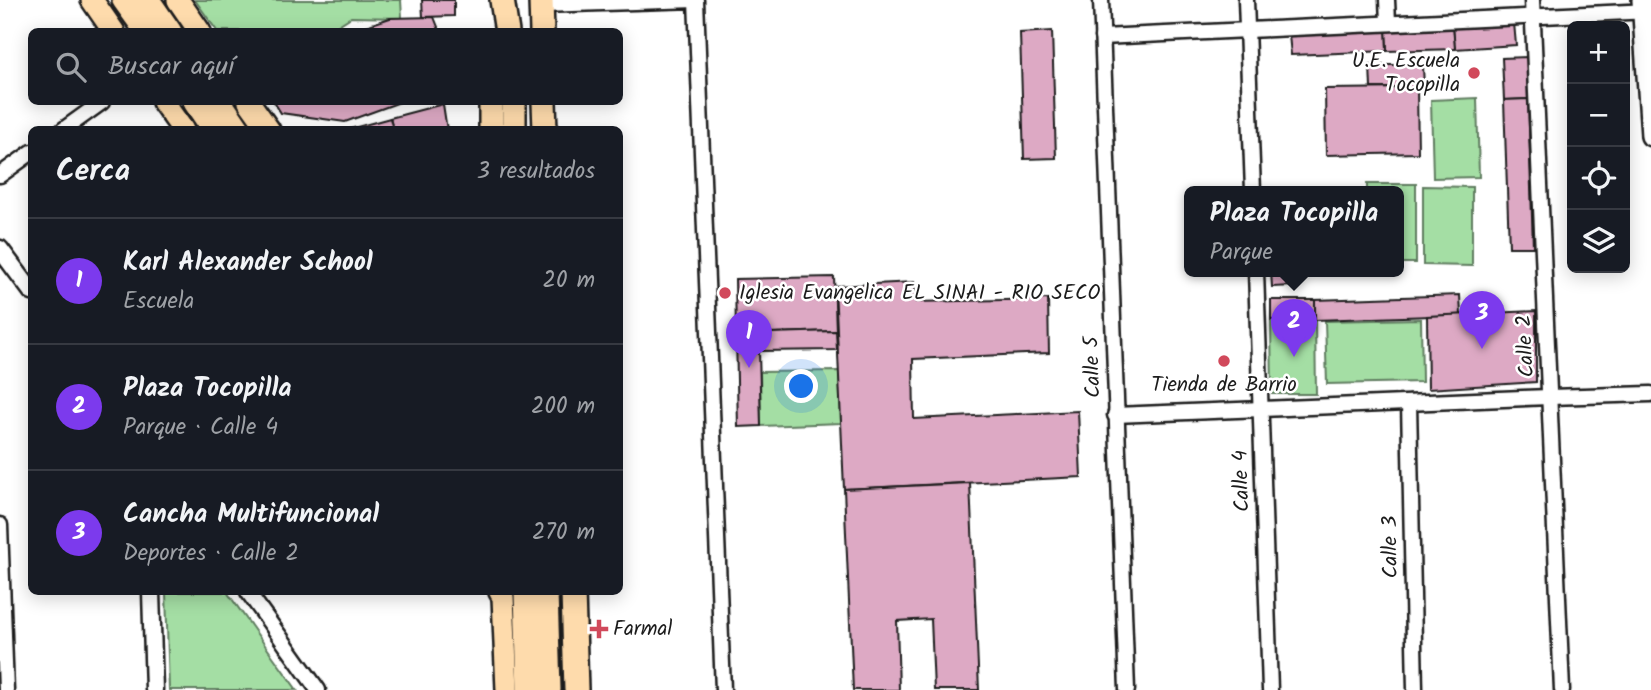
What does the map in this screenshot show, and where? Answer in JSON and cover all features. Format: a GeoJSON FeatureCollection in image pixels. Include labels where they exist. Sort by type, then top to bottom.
{"type":"FeatureCollection","features":[{"type":"Feature","properties":{"kind":"highway"},"geometry":{"type":"LineString","coordinates":[[124,0],[144,28]]}},
{"type":"Feature","properties":{"kind":"highway"},"geometry":{"type":"LineString","coordinates":[[148,0],[167,28]]}},
{"type":"Feature","properties":{"kind":"highway"},"geometry":{"type":"LineString","coordinates":[[542,2],[542,28]]}},
{"type":"Feature","properties":{"kind":"highway"},"geometry":{"type":"LineString","coordinates":[[498,28],[502,4]]}},
{"type":"Feature","properties":{"kind":"highway"},"geometry":{"type":"LineString","coordinates":[[502,4],[505,28]]}},
{"type":"Feature","properties":{"kind":"highway"},"geometry":{"type":"LineString","coordinates":[[197,105],[211,126]]}},
{"type":"Feature","properties":{"kind":"highway"},"geometry":{"type":"LineString","coordinates":[[222,105],[236,126]]}},
{"type":"Feature","properties":{"kind":"highway"},"geometry":{"type":"LineString","coordinates":[[491,105],[491,126]]}},
{"type":"Feature","properties":{"kind":"highway"},"geometry":{"type":"LineString","coordinates":[[514,105],[514,126]]}},
{"type":"Feature","properties":{"kind":"highway"},"geometry":{"type":"LineString","coordinates":[[544,105],[545,126]]}},
{"type":"Feature","properties":{"kind":"highway"},"geometry":{"type":"LineString","coordinates":[[521,595],[529,690]]}},
{"type":"Feature","properties":{"kind":"highway"},"geometry":{"type":"LineString","coordinates":[[522,595],[549,690]]}},
{"type":"Feature","properties":{"kind":"highway"},"geometry":{"type":"LineString","coordinates":[[573,595],[576,690]]}},
{"type":"Feature","properties":{"kind":"main road"},"geometry":{"type":"LineString","coordinates":[[92,0],[111,28]]}},
{"type":"Feature","properties":{"kind":"main road"},"geometry":{"type":"LineString","coordinates":[[178,0],[197,28]]}},
{"type":"Feature","properties":{"kind":"main road"},"geometry":{"type":"LineString","coordinates":[[1645,8],[1651,136]]}},
{"type":"Feature","properties":{"kind":"main road"},"geometry":{"type":"LineString","coordinates":[[165,105],[180,126]]}},
{"type":"Feature","properties":{"kind":"main road"},"geometry":{"type":"LineString","coordinates":[[251,105],[266,126]]}},
{"type":"Feature","properties":{"kind":"main road"},"geometry":{"type":"LineString","coordinates":[[507,690],[521,595]]}},
{"type":"Feature","properties":{"kind":"street"},"geometry":{"type":"LineString","coordinates":[[542,2],[696,0],[723,690]]}},
{"type":"Feature","properties":{"kind":"street","name":"Calle 5"},"geometry":{"type":"LineString","coordinates":[[1101,0],[1127,690]]}},
{"type":"Feature","properties":{"kind":"street"},"geometry":{"type":"LineString","coordinates":[[1246,0],[1253,186]]}},
{"type":"Feature","properties":{"kind":"street"},"geometry":{"type":"LineString","coordinates":[[1387,0],[1388,22]]}},
{"type":"Feature","properties":{"kind":"street","name":"Calle 2"},"geometry":{"type":"LineString","coordinates":[[1532,0],[1562,690]]}},
{"type":"Feature","properties":{"kind":"street"},"geometry":{"type":"LineString","coordinates":[[1102,37],[1645,8]]}},
{"type":"Feature","properties":{"kind":"street"},"geometry":{"type":"LineString","coordinates":[[69,126],[98,105]]}},
{"type":"Feature","properties":{"kind":"street"},"geometry":{"type":"LineString","coordinates":[[0,175],[28,155]]}},
{"type":"Feature","properties":{"kind":"street"},"geometry":{"type":"LineString","coordinates":[[0,249],[28,287]]}},
{"type":"Feature","properties":{"kind":"street","name":"Calle 4"},"geometry":{"type":"LineString","coordinates":[[1256,277],[1270,690]]}},
{"type":"Feature","properties":{"kind":"street"},"geometry":{"type":"LineString","coordinates":[[1115,415],[1651,394]]}},
{"type":"Feature","properties":{"kind":"street","name":"Calle 3"},"geometry":{"type":"LineString","coordinates":[[1409,403],[1415,690]]}},
{"type":"Feature","properties":{"kind":"street"},"geometry":{"type":"LineString","coordinates":[[0,525],[6,690]]}},
{"type":"Feature","properties":{"kind":"street"},"geometry":{"type":"LineString","coordinates":[[151,595],[154,690]]}},
{"type":"Feature","properties":{"kind":"street"},"geometry":{"type":"LineString","coordinates":[[250,595],[317,690]]}},
{"type":"Feature","properties":{"kind":"green space"},"geometry":{"type":"Polygon","coordinates":[[[195,0],[401,0],[402,18],[351,17],[334,28],[215,28],[195,0]]]}},
{"type":"Feature","properties":{"kind":"green space"},"geometry":{"type":"Polygon","coordinates":[[[1477,98],[1479,177],[1433,178],[1431,100],[1477,98]]]}},
{"type":"Feature","properties":{"kind":"green space"},"geometry":{"type":"Polygon","coordinates":[[[1416,184],[1416,263],[1404,263],[1404,186],[1367,186],[1416,184]]]}},
{"type":"Feature","properties":{"kind":"green space"},"geometry":{"type":"Polygon","coordinates":[[[1423,186],[1472,187],[1472,266],[1423,265],[1423,186]]]}},
{"type":"Feature","properties":{"kind":"green space"},"geometry":{"type":"Polygon","coordinates":[[[1421,319],[1422,382],[1327,384],[1325,321],[1421,319]]]}},
{"type":"Feature","properties":{"kind":"green space"},"geometry":{"type":"Polygon","coordinates":[[[1271,320],[1315,320],[1316,394],[1272,394],[1271,320]]]}},
{"type":"Feature","properties":{"kind":"green space"},"geometry":{"type":"Polygon","coordinates":[[[839,371],[841,423],[761,426],[760,372],[839,371]]]}},
{"type":"Feature","properties":{"kind":"green space"},"geometry":{"type":"Polygon","coordinates":[[[166,595],[229,595],[297,690],[169,690],[166,595]]]}},
{"type":"Feature","properties":{"kind":"building"},"geometry":{"type":"Polygon","coordinates":[[[422,0],[454,0],[454,16],[423,17],[422,0]]]}},
{"type":"Feature","properties":{"kind":"building"},"geometry":{"type":"Polygon","coordinates":[[[434,17],[438,28],[360,28],[390,18],[434,17]]]}},
{"type":"Feature","properties":{"kind":"building"},"geometry":{"type":"Polygon","coordinates":[[[1514,23],[1516,45],[1455,49],[1453,26],[1514,23]]]}},
{"type":"Feature","properties":{"kind":"building"},"geometry":{"type":"Polygon","coordinates":[[[1453,26],[1455,49],[1387,51],[1386,30],[1453,26]]]}},
{"type":"Feature","properties":{"kind":"building"},"geometry":{"type":"Polygon","coordinates":[[[1386,30],[1387,51],[1291,55],[1289,35],[1386,30]]]}},
{"type":"Feature","properties":{"kind":"building"},"geometry":{"type":"Polygon","coordinates":[[[1052,31],[1056,158],[1024,159],[1020,33],[1052,31]]]}},
{"type":"Feature","properties":{"kind":"building"},"geometry":{"type":"Polygon","coordinates":[[[1527,57],[1528,99],[1504,100],[1502,58],[1527,57]]]}},
{"type":"Feature","properties":{"kind":"building"},"geometry":{"type":"Polygon","coordinates":[[[1370,65],[1423,65],[1424,88],[1371,88],[1370,65]]]}},
{"type":"Feature","properties":{"kind":"building"},"geometry":{"type":"Polygon","coordinates":[[[1417,88],[1418,153],[1326,155],[1325,89],[1417,88]]]}},
{"type":"Feature","properties":{"kind":"building"},"geometry":{"type":"Polygon","coordinates":[[[1528,99],[1533,247],[1509,247],[1504,100],[1528,99]]]}},
{"type":"Feature","properties":{"kind":"building"},"geometry":{"type":"Polygon","coordinates":[[[276,105],[392,105],[345,122],[281,113],[276,105]]]}},
{"type":"Feature","properties":{"kind":"building"},"geometry":{"type":"Polygon","coordinates":[[[443,105],[446,126],[392,126],[390,118],[443,105]]]}},
{"type":"Feature","properties":{"kind":"building"},"geometry":{"type":"Polygon","coordinates":[[[390,118],[392,126],[361,126],[390,118]]]}},
{"type":"Feature","properties":{"kind":"building","name":"Iglesia Evangelica EL SINAI - RIO SECO"},"geometry":{"type":"Polygon","coordinates":[[[834,277],[836,331],[736,334],[735,279],[834,277]]]}},
{"type":"Feature","properties":{"kind":"building"},"geometry":{"type":"Polygon","coordinates":[[[1271,277],[1293,277],[1294,286],[1272,287],[1271,277]]]}},
{"type":"Feature","properties":{"kind":"building"},"geometry":{"type":"Polygon","coordinates":[[[914,282],[916,302],[1048,299],[1049,353],[913,359],[914,419],[1078,411],[1081,477],[844,489],[835,286],[914,282]]]}},
{"type":"Feature","properties":{"kind":"building"},"geometry":{"type":"Polygon","coordinates":[[[1460,295],[1461,315],[1315,320],[1315,300],[1460,295]]]}},
{"type":"Feature","properties":{"kind":"building"},"geometry":{"type":"Polygon","coordinates":[[[1271,300],[1315,300],[1315,320],[1271,320],[1271,300]]]}},
{"type":"Feature","properties":{"kind":"building"},"geometry":{"type":"Polygon","coordinates":[[[1536,311],[1536,382],[1428,389],[1427,316],[1536,311]]]}},
{"type":"Feature","properties":{"kind":"building"},"geometry":{"type":"Polygon","coordinates":[[[836,331],[837,350],[759,351],[761,426],[738,427],[736,334],[836,331]]]}},
{"type":"Feature","properties":{"kind":"building"},"geometry":{"type":"Polygon","coordinates":[[[970,483],[979,690],[934,690],[931,619],[897,621],[899,690],[853,690],[844,489],[970,483]]]}},
{"type":"Feature","properties":{"kind":"place","name":"U.E. Escuela Tocopilla"},"geometry":{"type":"Point","coordinates":[1474,73]}},
{"type":"Feature","properties":{"kind":"place","name":"Iglesia Evangelica EL SINAI - RIO SECO"},"geometry":{"type":"Point","coordinates":[725,293]}},
{"type":"Feature","properties":{"kind":"place","name":"Cancha Multifuncional"},"geometry":{"type":"Point","coordinates":[1482,349]}},
{"type":"Feature","properties":{"kind":"place","name":"Plaza Tocopilla"},"geometry":{"type":"Point","coordinates":[1294,357]}},
{"type":"Feature","properties":{"kind":"place","name":"Tienda de Barrio"},"geometry":{"type":"Point","coordinates":[1224,361]}},
{"type":"Feature","properties":{"kind":"place","name":"Karl Alexander School"},"geometry":{"type":"Point","coordinates":[749,368]}},
{"type":"Feature","properties":{"kind":"place","name":"Farmal"},"geometry":{"type":"Point","coordinates":[599,629]}}]}
